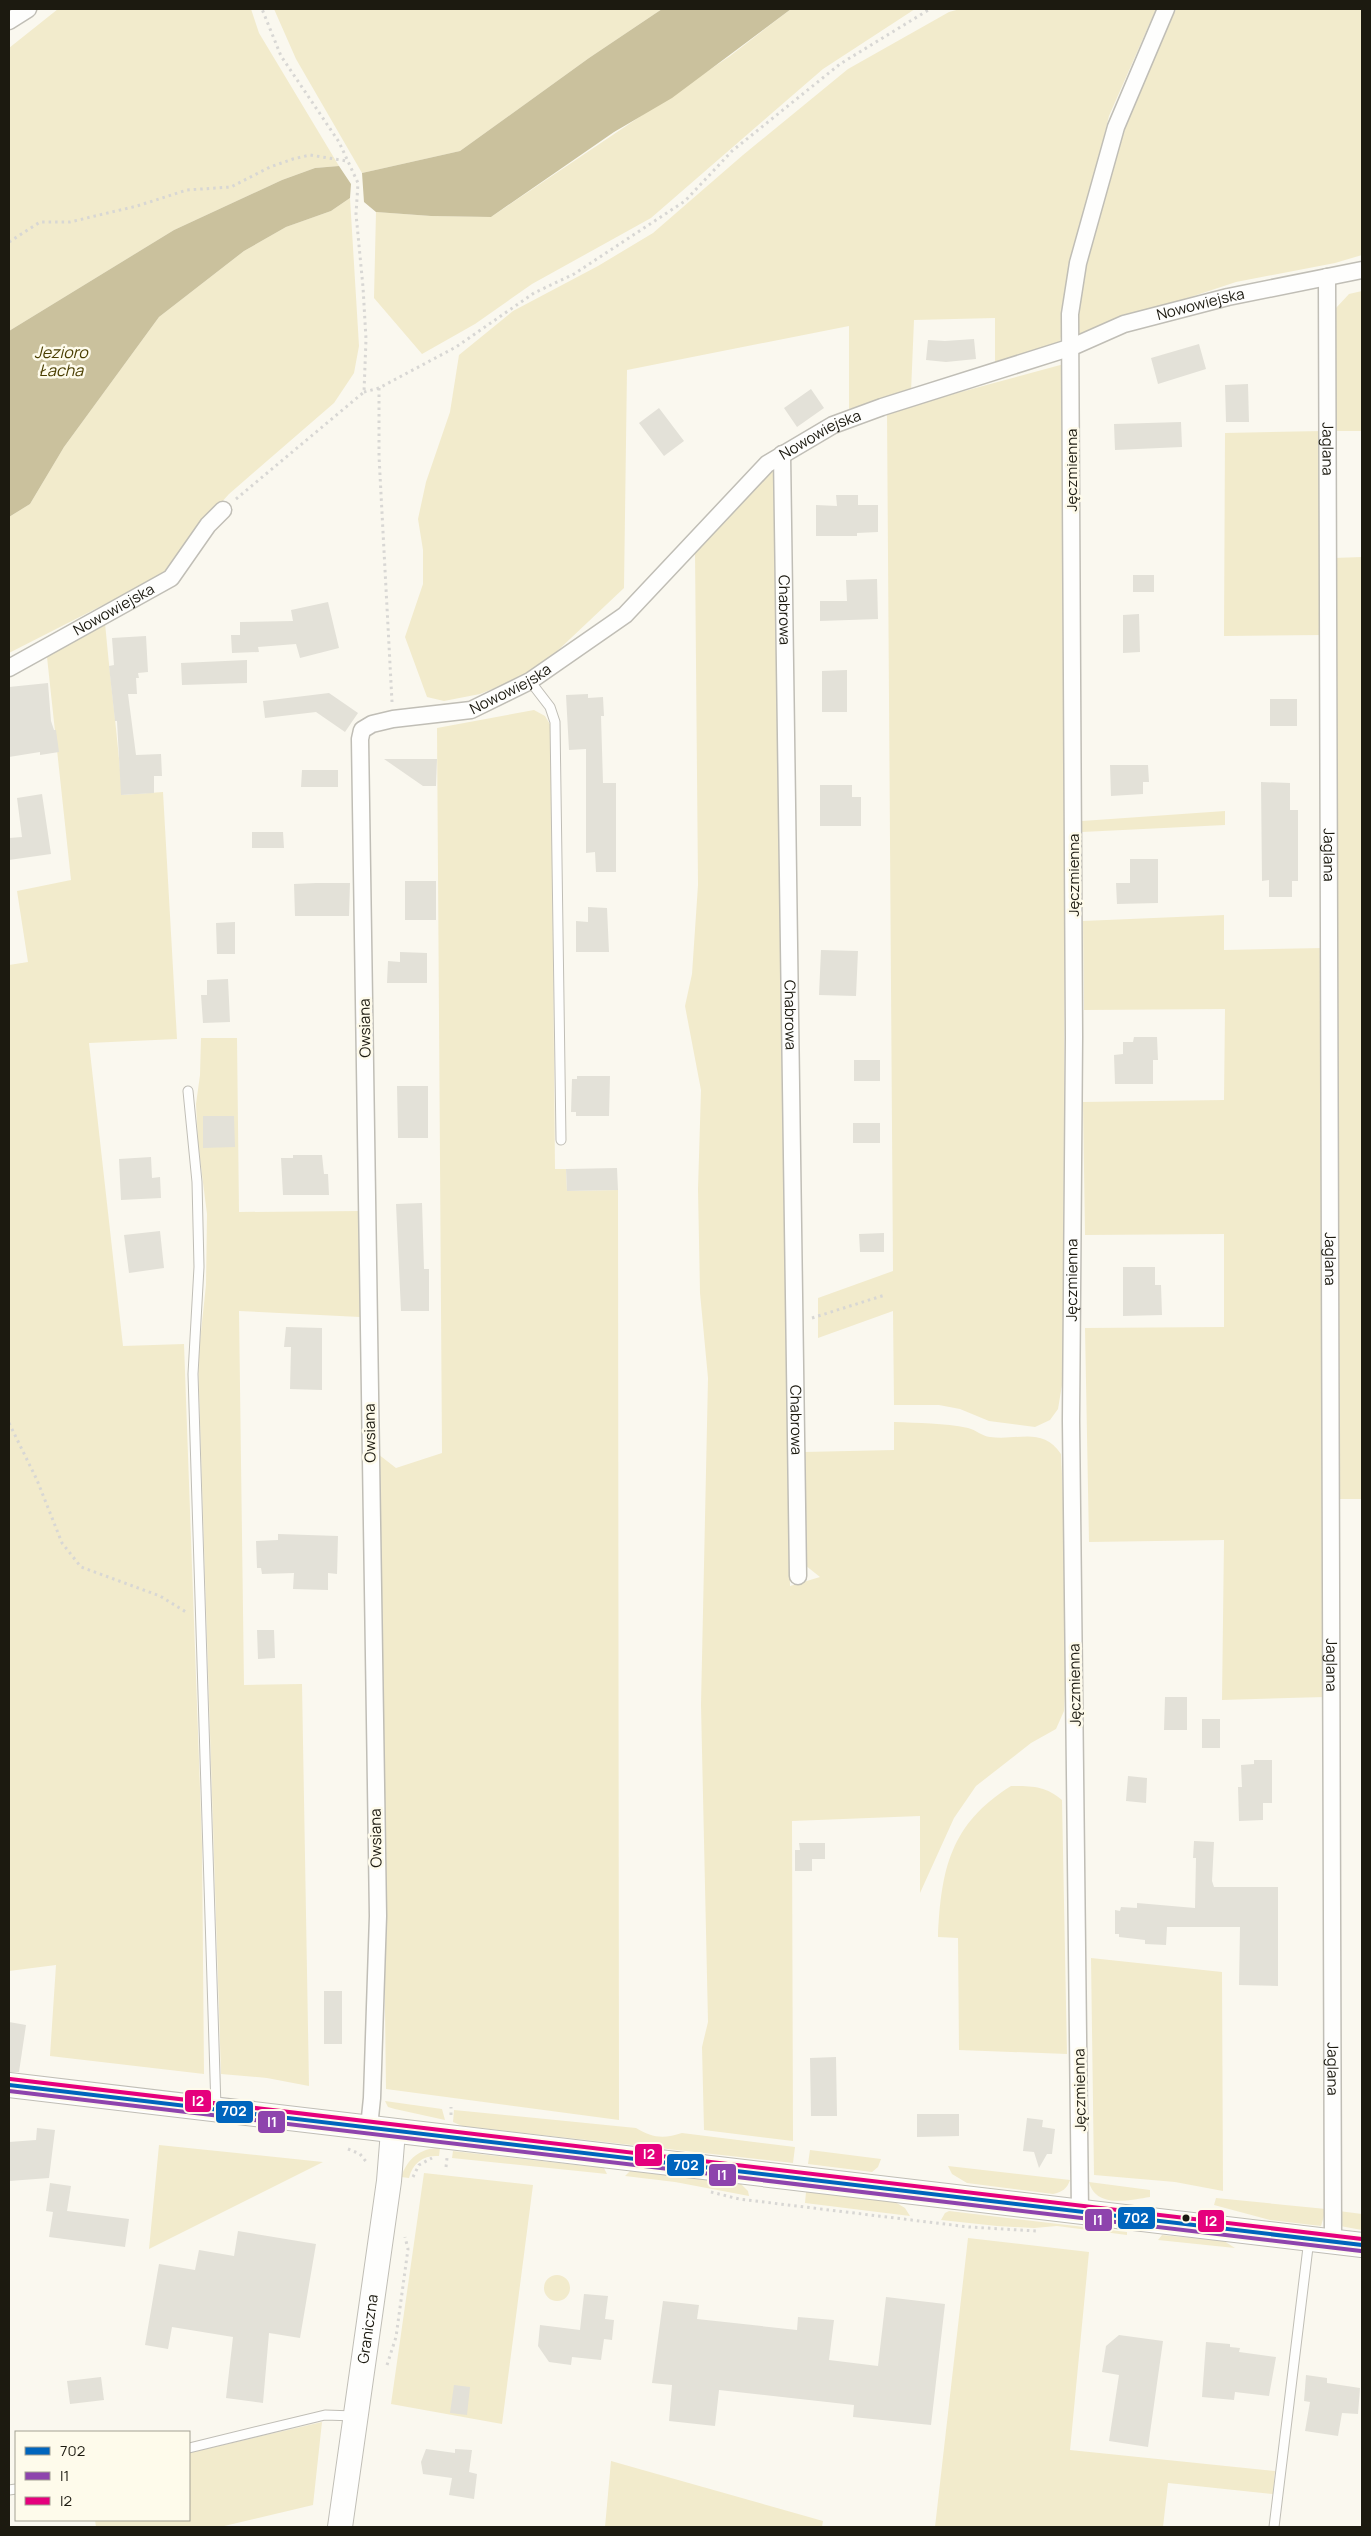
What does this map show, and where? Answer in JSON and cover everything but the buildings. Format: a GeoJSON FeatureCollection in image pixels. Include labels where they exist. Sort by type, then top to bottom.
{"type":"FeatureCollection","features":[{"type":"Feature","properties":{"kind":"main road"},"geometry":{"type":"LineString","coordinates":[[9,2085],[1362,2246]]}},
{"type":"Feature","properties":{"kind":"main road","name":"Graniczna"},"geometry":{"type":"LineString","coordinates":[[340,2527],[388,2181],[393,2131]]}},
{"type":"Feature","properties":{"kind":"street"},"geometry":{"type":"LineString","coordinates":[[9,21],[28,9]]}},
{"type":"Feature","properties":{"kind":"street","name":"Jęczmienna"},"geometry":{"type":"LineString","coordinates":[[1080,2212],[1071,1421],[1074,1047],[1072,347],[1070,314],[1078,263],[1116,127],[1166,9]]}},
{"type":"Feature","properties":{"kind":"street","name":"Nowowiejska"},"geometry":{"type":"LineString","coordinates":[[360,739],[362,730],[372,724],[393,718],[435,716],[471,710],[530,681],[625,615],[762,470],[782,454],[841,422],[1072,347],[1124,324],[1228,297],[1362,270]]}},
{"type":"Feature","properties":{"kind":"street","name":"Jaglana"},"geometry":{"type":"LineString","coordinates":[[1327,277],[1333,2242]]}},
{"type":"Feature","properties":{"kind":"street","name":"Chabrowa"},"geometry":{"type":"LineString","coordinates":[[782,454],[798,1576]]}},
{"type":"Feature","properties":{"kind":"street","name":"Nowowiejska"},"geometry":{"type":"LineString","coordinates":[[9,668],[171,578],[208,525],[223,510]]}},
{"type":"Feature","properties":{"kind":"street","name":"Owsiana"},"geometry":{"type":"LineString","coordinates":[[360,739],[378,1916],[372,2098],[369,2128]]}},
{"type":"Feature","properties":{"kind":"lane"},"geometry":{"type":"LineString","coordinates":[[530,681],[550,707],[555,722],[561,1140]]}},
{"type":"Feature","properties":{"kind":"lane"},"geometry":{"type":"LineString","coordinates":[[188,1091],[197,1191],[199,1267],[193,1374],[216,2111]]}},
{"type":"Feature","properties":{"kind":"lane"},"geometry":{"type":"LineString","coordinates":[[1274,2527],[1309,2239]]}},
{"type":"Feature","properties":{"kind":"lane"},"geometry":{"type":"LineString","coordinates":[[190,2448],[324,2415],[356,2416]]}},
{"type":"Feature","properties":{"kind":"path"},"geometry":{"type":"LineString","coordinates":[[262,9],[281,56],[339,142],[358,183],[356,214],[365,322],[364,392]]}},
{"type":"Feature","properties":{"kind":"path"},"geometry":{"type":"LineString","coordinates":[[223,510],[364,392],[379,388],[456,346],[534,293],[574,274],[685,201],[732,152],[840,64],[930,9]]}},
{"type":"Feature","properties":{"kind":"path"},"geometry":{"type":"LineString","coordinates":[[9,242],[40,222],[70,222],[137,206],[188,190],[231,188],[270,167],[293,159],[310,155],[347,161]]}},
{"type":"Feature","properties":{"kind":"path"},"geometry":{"type":"LineString","coordinates":[[379,388],[379,456],[393,718]]}},
{"type":"Feature","properties":{"kind":"path"},"geometry":{"type":"LineString","coordinates":[[795,1323],[885,1295]]}},
{"type":"Feature","properties":{"kind":"path"},"geometry":{"type":"LineString","coordinates":[[9,1423],[37,1480],[62,1543],[81,1567],[160,1596],[176,1604],[201,1624]]}},
{"type":"Feature","properties":{"kind":"shaded area"},"geometry":{"type":"Polygon","coordinates":[[[58,9],[251,9],[259,33],[339,166],[315,168],[282,180],[174,230],[9,331],[9,48],[58,9]]]}},
{"type":"Feature","properties":{"kind":"shaded area"},"geometry":{"type":"Polygon","coordinates":[[[274,9],[662,9],[589,58],[460,151],[362,173],[296,59],[274,9]]]}},
{"type":"Feature","properties":{"kind":"shaded area"},"geometry":{"type":"Polygon","coordinates":[[[791,9],[915,9],[823,69],[651,218],[532,284],[475,324],[422,354],[374,298],[376,212],[431,216],[491,217],[730,56],[791,9]]]}},
{"type":"Feature","properties":{"kind":"shaded area"},"geometry":{"type":"Polygon","coordinates":[[[960,9],[1156,9],[1109,116],[1078,243],[1060,342],[995,363],[995,318],[914,320],[911,392],[849,409],[849,326],[627,370],[624,588],[535,672],[480,694],[444,701],[427,697],[405,637],[423,584],[423,550],[418,519],[426,482],[450,412],[459,355],[513,311],[598,266],[653,233],[743,155],[848,69],[949,12],[960,9]]]}},
{"type":"Feature","properties":{"kind":"shaded area"},"geometry":{"type":"Polygon","coordinates":[[[1176,9],[1362,9],[1362,255],[1335,263],[1236,282],[1079,334],[1077,296],[1126,121],[1176,9]]]}},
{"type":"Feature","properties":{"kind":"shaded area"},"geometry":{"type":"Polygon","coordinates":[[[350,198],[359,346],[354,373],[334,403],[229,494],[184,544],[162,575],[9,653],[9,517],[30,504],[64,447],[159,317],[244,251],[286,227],[331,211],[350,198]]]}},
{"type":"Feature","properties":{"kind":"shaded area"},"geometry":{"type":"Polygon","coordinates":[[[1362,291],[1362,431],[1335,431],[1336,308],[1349,294],[1362,291]]]}},
{"type":"Feature","properties":{"kind":"shaded area"},"geometry":{"type":"Polygon","coordinates":[[[1064,364],[1063,1379],[1058,1409],[1050,1420],[1035,1427],[989,1421],[960,1409],[939,1405],[894,1405],[893,1311],[818,1338],[818,1298],[893,1271],[887,412],[1064,364]]]}},
{"type":"Feature","properties":{"kind":"shaded area"},"geometry":{"type":"Polygon","coordinates":[[[1322,431],[1322,635],[1224,636],[1225,433],[1322,431]]]}},
{"type":"Feature","properties":{"kind":"shaded area"},"geometry":{"type":"Polygon","coordinates":[[[777,465],[790,1586],[820,1577],[805,1565],[804,1452],[894,1450],[894,1422],[950,1425],[968,1428],[990,1437],[1038,1437],[1054,1445],[1061,1454],[1069,1615],[1064,1711],[1056,1729],[1031,1743],[976,1786],[954,1818],[920,1893],[920,1816],[792,1821],[793,2141],[704,2130],[702,2047],[708,2022],[701,1705],[708,1378],[700,1293],[698,1189],[701,1090],[685,1006],[692,974],[698,885],[695,552],[777,465]]]}},
{"type":"Feature","properties":{"kind":"shaded area"},"geometry":{"type":"Polygon","coordinates":[[[1362,557],[1362,1499],[1335,1499],[1333,558],[1362,557]]]}},
{"type":"Feature","properties":{"kind":"shaded area"},"geometry":{"type":"Polygon","coordinates":[[[105,623],[122,795],[163,792],[177,1039],[89,1043],[123,1346],[184,1344],[202,1844],[204,2074],[50,2056],[56,1965],[9,1971],[9,965],[28,962],[17,891],[71,880],[47,657],[105,623]]]}},
{"type":"Feature","properties":{"kind":"shaded area"},"geometry":{"type":"Polygon","coordinates":[[[534,710],[545,716],[551,726],[555,1169],[566,1169],[567,1191],[618,1190],[619,2120],[386,2089],[378,1454],[396,1468],[442,1453],[437,728],[534,710]]]}},
{"type":"Feature","properties":{"kind":"shaded area"},"geometry":{"type":"Polygon","coordinates":[[[1225,811],[1225,825],[1082,832],[1082,821],[1225,811]]]}},
{"type":"Feature","properties":{"kind":"shaded area"},"geometry":{"type":"Polygon","coordinates":[[[1224,915],[1224,950],[1323,948],[1325,1697],[1222,1700],[1224,1540],[1089,1542],[1085,1328],[1224,1327],[1224,1234],[1085,1235],[1083,1102],[1224,1100],[1225,1009],[1084,1010],[1083,921],[1224,915]]]}},
{"type":"Feature","properties":{"kind":"shaded area"},"geometry":{"type":"Polygon","coordinates":[[[201,1038],[237,1038],[239,1212],[359,1211],[360,1317],[239,1311],[244,1685],[302,1684],[309,2086],[267,2078],[221,2074],[198,1360],[206,1285],[207,1214],[198,1143],[196,1104],[200,1075],[201,1038]]]}},
{"type":"Feature","properties":{"kind":"shaded area"},"geometry":{"type":"Polygon","coordinates":[[[1011,1786],[1044,1789],[1062,1800],[1067,2054],[959,2050],[958,1938],[938,1937],[942,1890],[946,1870],[962,1833],[974,1816],[990,1801],[1011,1786]]]}},
{"type":"Feature","properties":{"kind":"shaded area"},"geometry":{"type":"Polygon","coordinates":[[[1091,1958],[1222,1972],[1223,2191],[1175,2182],[1094,2175],[1091,1958]]]}},
{"type":"Feature","properties":{"kind":"shaded area"},"geometry":{"type":"Polygon","coordinates":[[[385,2101],[442,2109],[445,2120],[388,2107],[385,2101]]]}},
{"type":"Feature","properties":{"kind":"shaded area"},"geometry":{"type":"Polygon","coordinates":[[[454,2110],[636,2128],[647,2134],[658,2136],[682,2133],[795,2147],[793,2163],[462,2126],[453,2122],[454,2110]]]}},
{"type":"Feature","properties":{"kind":"shaded area"},"geometry":{"type":"Polygon","coordinates":[[[159,2145],[323,2162],[149,2249],[159,2145]]]}},
{"type":"Feature","properties":{"kind":"shaded area"},"geometry":{"type":"Polygon","coordinates":[[[440,2148],[439,2156],[424,2158],[413,2168],[409,2178],[401,2177],[407,2164],[416,2155],[426,2150],[440,2148]]]}},
{"type":"Feature","properties":{"kind":"shaded area"},"geometry":{"type":"Polygon","coordinates":[[[810,2150],[881,2159],[878,2167],[872,2172],[808,2164],[810,2150]]]}},
{"type":"Feature","properties":{"kind":"shaded area"},"geometry":{"type":"Polygon","coordinates":[[[453,2151],[604,2168],[607,2174],[452,2158],[453,2151]]]}},
{"type":"Feature","properties":{"kind":"shaded area"},"geometry":{"type":"Polygon","coordinates":[[[948,2166],[1070,2180],[1064,2190],[1053,2194],[967,2183],[952,2174],[948,2166]]]}},
{"type":"Feature","properties":{"kind":"shaded area"},"geometry":{"type":"Polygon","coordinates":[[[630,2171],[741,2184],[748,2191],[749,2196],[675,2182],[625,2176],[630,2171]]]}},
{"type":"Feature","properties":{"kind":"shaded area"},"geometry":{"type":"Polygon","coordinates":[[[424,2173],[533,2185],[502,2424],[391,2404],[424,2173]]]}},
{"type":"Feature","properties":{"kind":"shaded area"},"geometry":{"type":"Polygon","coordinates":[[[1089,2182],[1150,2190],[1150,2197],[1124,2201],[1106,2199],[1093,2191],[1089,2182]]]}},
{"type":"Feature","properties":{"kind":"shaded area"},"geometry":{"type":"Polygon","coordinates":[[[806,2192],[895,2202],[905,2208],[910,2216],[805,2203],[806,2192]]]}},
{"type":"Feature","properties":{"kind":"shaded area"},"geometry":{"type":"Polygon","coordinates":[[[1216,2198],[1326,2209],[1321,2226],[1270,2220],[1214,2205],[1216,2198]]]}},
{"type":"Feature","properties":{"kind":"shaded area"},"geometry":{"type":"Polygon","coordinates":[[[949,2211],[1127,2232],[1127,2235],[1057,2226],[1034,2228],[941,2220],[945,2213],[949,2211]]]}},
{"type":"Feature","properties":{"kind":"shaded area"},"geometry":{"type":"Polygon","coordinates":[[[1339,2211],[1362,2214],[1362,2230],[1340,2226],[1339,2211]]]}},
{"type":"Feature","properties":{"kind":"shaded area"},"geometry":{"type":"Polygon","coordinates":[[[1162,2235],[1224,2241],[1235,2248],[1158,2240],[1162,2235]]]}},
{"type":"Feature","properties":{"kind":"shaded area"},"geometry":{"type":"Polygon","coordinates":[[[968,2238],[1089,2252],[1070,2450],[1275,2471],[1273,2494],[1168,2483],[1163,2527],[935,2527],[968,2238]]]}},
{"type":"Feature","properties":{"kind":"shaded area"},"geometry":{"type":"Polygon","coordinates":[[[557,2275],[566,2279],[570,2288],[566,2297],[557,2301],[548,2297],[544,2288],[548,2279],[557,2275]]]}},
{"type":"Feature","properties":{"kind":"shaded area"},"geometry":{"type":"Polygon","coordinates":[[[322,2422],[313,2505],[220,2527],[96,2527],[95,2521],[190,2521],[190,2453],[322,2422]]]}},
{"type":"Feature","properties":{"kind":"shaded area"},"geometry":{"type":"Polygon","coordinates":[[[611,2461],[823,2521],[822,2527],[605,2527],[611,2461]]]}},
{"type":"Feature","properties":{"kind":"water"},"geometry":{"type":"Polygon","coordinates":[[[662,9],[791,9],[672,98],[614,132],[491,217],[431,216],[376,212],[364,202],[362,173],[460,151],[589,58],[662,9]]]}},
{"type":"Feature","properties":{"kind":"water","name":"Jezioro Łacha"},"geometry":{"type":"Polygon","coordinates":[[[339,166],[351,184],[350,198],[331,211],[286,227],[244,251],[159,317],[64,447],[30,504],[9,517],[9,331],[174,230],[282,180],[315,168],[339,166]]]}},
{"type":"Feature","properties":{"kind":"transit line","name":"I2"},"geometry":{"type":"LineString","coordinates":[[10,2079],[1362,2239]]}},
{"type":"Feature","properties":{"kind":"transit line","name":"702"},"geometry":{"type":"LineString","coordinates":[[9,2085],[1362,2245]]}},
{"type":"Feature","properties":{"kind":"transit line","name":"I1"},"geometry":{"type":"LineString","coordinates":[[9,2091],[1361,2251]]}}]}
